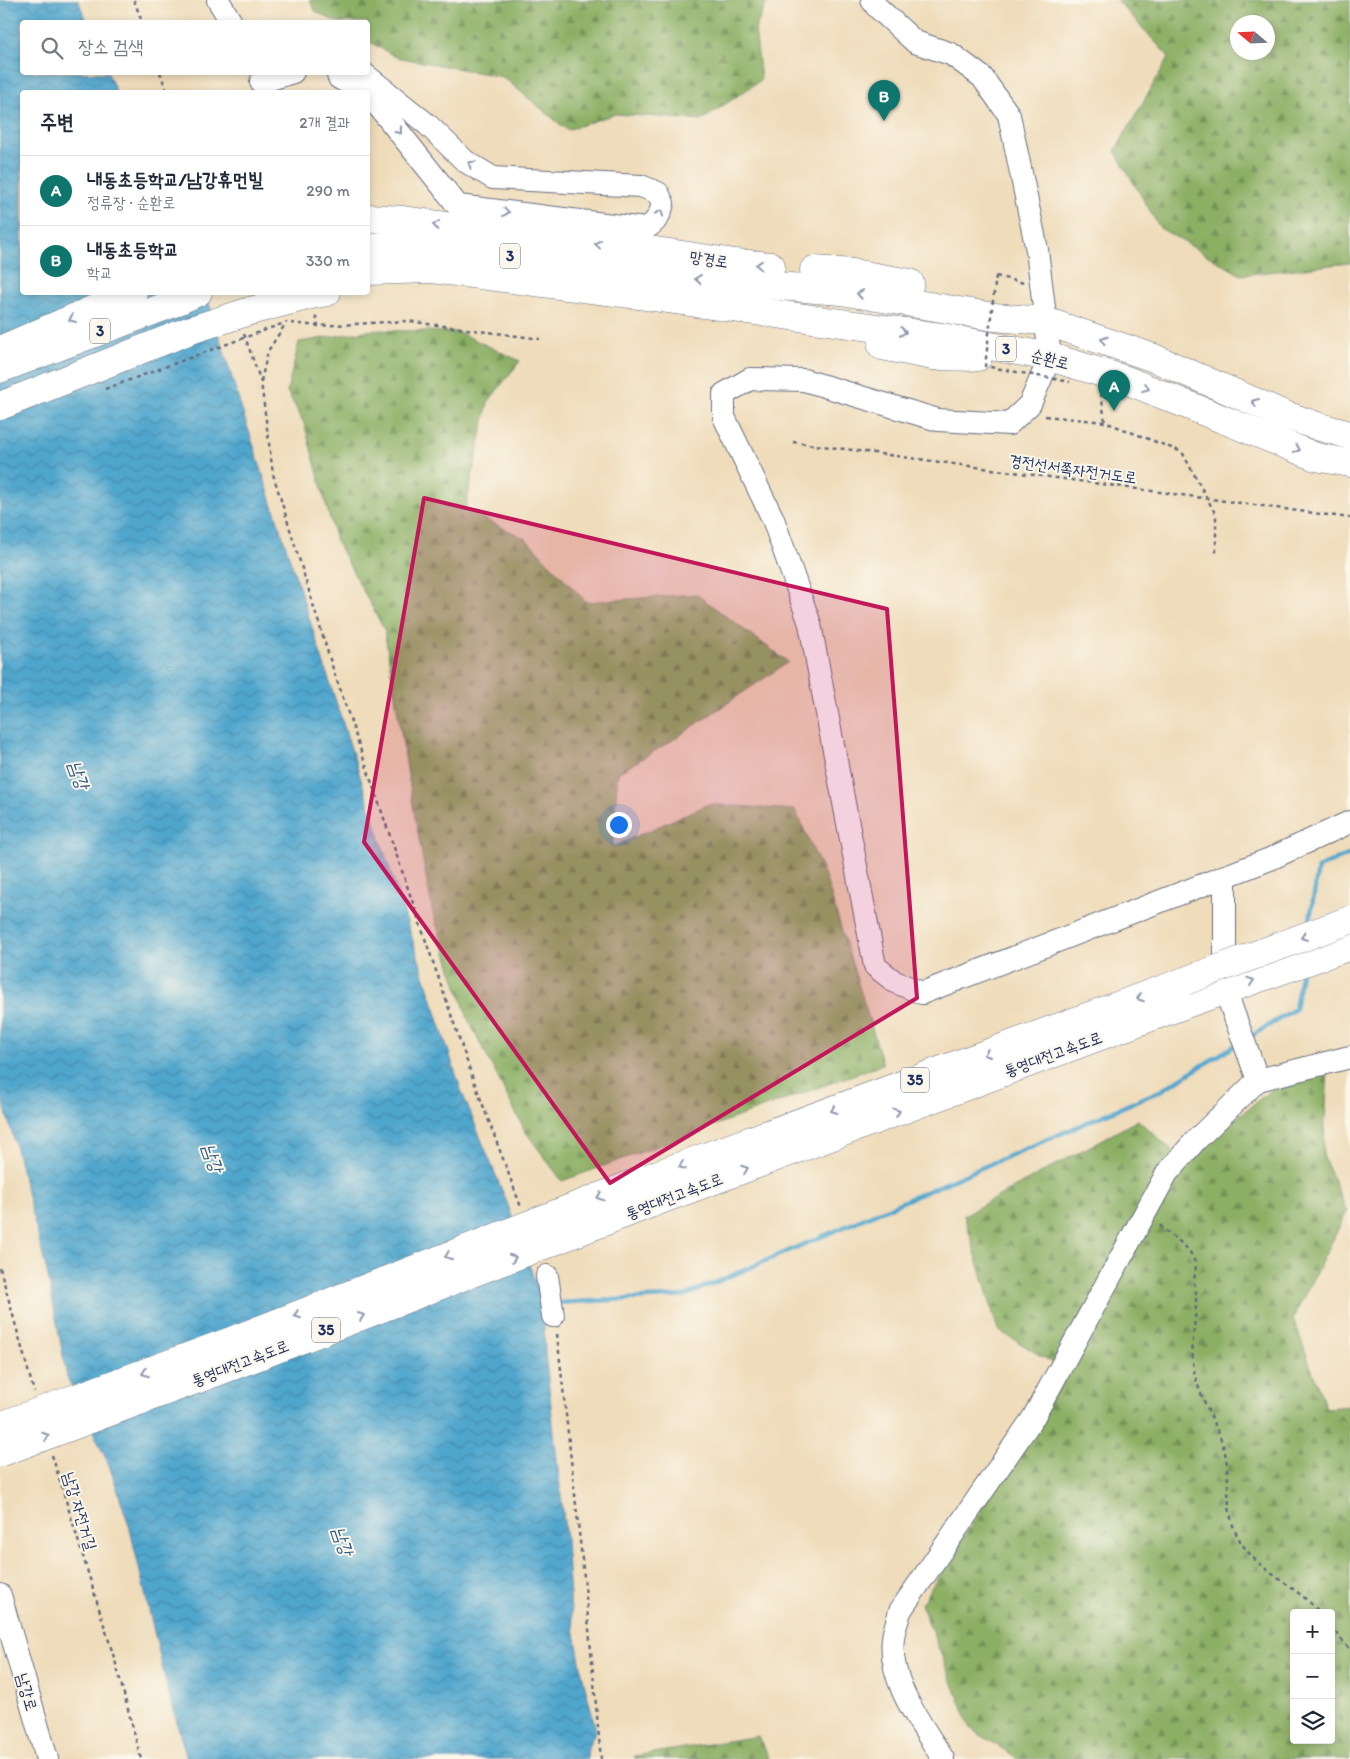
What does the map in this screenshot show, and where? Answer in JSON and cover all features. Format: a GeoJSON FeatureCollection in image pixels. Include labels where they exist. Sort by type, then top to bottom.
{"type":"FeatureCollection","features":[{"type":"Feature","properties":{"kind":"main road","name":"망경로"},"geometry":{"type":"LineString","coordinates":[[370,218],[403,220],[520,236],[630,247],[735,263],[853,273],[999,299],[1045,321]]}},
{"type":"Feature","properties":{"kind":"main road","name":"3"},"geometry":{"type":"LineString","coordinates":[[370,247],[425,245],[650,286]]}},
{"type":"Feature","properties":{"kind":"main road","name":"3"},"geometry":{"type":"LineString","coordinates":[[370,271],[432,269],[650,286]]}},
{"type":"Feature","properties":{"kind":"main road"},"geometry":{"type":"LineString","coordinates":[[370,287],[388,284],[444,285],[793,328],[933,356],[1050,357]]}},
{"type":"Feature","properties":{"kind":"main road","name":"순환로"},"geometry":{"type":"LineString","coordinates":[[650,286],[841,291],[994,317],[1045,321],[1154,358],[1285,415],[1350,435]]}},
{"type":"Feature","properties":{"kind":"main road","name":"순환로"},"geometry":{"type":"LineString","coordinates":[[650,286],[1050,357],[1126,380],[1316,457],[1350,463]]}},
{"type":"Feature","properties":{"kind":"main road"},"geometry":{"type":"LineString","coordinates":[[0,350],[126,295]]}},
{"type":"Feature","properties":{"kind":"main road","name":"3"},"geometry":{"type":"LineString","coordinates":[[0,368],[191,295]]}},
{"type":"Feature","properties":{"kind":"main road"},"geometry":{"type":"LineString","coordinates":[[0,406],[188,330],[246,310],[308,295]]}},
{"type":"Feature","properties":{"kind":"main road","name":"3"},"geometry":{"type":"LineString","coordinates":[[0,386],[246,310]]}},
{"type":"Feature","properties":{"kind":"main road","name":"통영대전고속도로"},"geometry":{"type":"LineString","coordinates":[[0,1426],[648,1192],[1187,992],[1350,920]]}},
{"type":"Feature","properties":{"kind":"main road","name":"통영대전고속도로"},"geometry":{"type":"LineString","coordinates":[[1187,992],[1225,990],[1350,946]]}},
{"type":"Feature","properties":{"kind":"main road","name":"통영대전고속도로"},"geometry":{"type":"LineString","coordinates":[[0,1453],[220,1371],[648,1192]]}},
{"type":"Feature","properties":{"kind":"street"},"geometry":{"type":"LineString","coordinates":[[218,0],[229,20]]}},
{"type":"Feature","properties":{"kind":"street"},"geometry":{"type":"LineString","coordinates":[[872,0],[877,8],[915,42],[951,54],[982,78],[1010,115],[1037,250],[1050,357],[1030,404],[1009,424],[938,420],[804,380],[750,379],[724,394],[724,416],[773,519],[810,624],[875,966],[895,982],[922,993],[1270,859],[1350,822]]}},
{"type":"Feature","properties":{"kind":"street"},"geometry":{"type":"LineString","coordinates":[[261,82],[284,75]]}},
{"type":"Feature","properties":{"kind":"street"},"geometry":{"type":"LineString","coordinates":[[286,90],[293,75]]}},
{"type":"Feature","properties":{"kind":"street"},"geometry":{"type":"LineString","coordinates":[[338,75],[339,78],[360,90]]}},
{"type":"Feature","properties":{"kind":"street"},"geometry":{"type":"LineString","coordinates":[[366,75],[428,125],[465,161],[493,178],[640,186],[658,193],[663,203],[660,217],[653,225],[645,228],[458,206],[370,96]]}},
{"type":"Feature","properties":{"kind":"street"},"geometry":{"type":"LineString","coordinates":[[1225,876],[1225,990],[1258,1080]]}},
{"type":"Feature","properties":{"kind":"street"},"geometry":{"type":"LineString","coordinates":[[943,1759],[901,1688],[893,1654],[893,1637],[900,1611],[1033,1418],[1167,1173],[1196,1140],[1258,1080],[1350,1057]]}},
{"type":"Feature","properties":{"kind":"street"},"geometry":{"type":"LineString","coordinates":[[547,1276],[553,1316]]}},
{"type":"Feature","properties":{"kind":"street","name":"남강로"},"geometry":{"type":"LineString","coordinates":[[0,1595],[46,1759]]}},
{"type":"Feature","properties":{"kind":"path"},"geometry":{"type":"LineString","coordinates":[[134,0],[141,20]]}},
{"type":"Feature","properties":{"kind":"path"},"geometry":{"type":"LineString","coordinates":[[161,75],[166,90]]}},
{"type":"Feature","properties":{"kind":"path"},"geometry":{"type":"LineString","coordinates":[[1032,285],[996,276],[985,366],[1070,382]]}},
{"type":"Feature","properties":{"kind":"path"},"geometry":{"type":"LineString","coordinates":[[246,310],[261,382],[273,474],[333,668],[469,1067],[523,1212]]}},
{"type":"Feature","properties":{"kind":"path"},"geometry":{"type":"LineString","coordinates":[[102,390],[286,322],[318,326],[407,320],[540,340]]}},
{"type":"Feature","properties":{"kind":"path"},"geometry":{"type":"LineString","coordinates":[[261,382],[268,351],[286,322]]}},
{"type":"Feature","properties":{"kind":"path"},"geometry":{"type":"LineString","coordinates":[[1101,393],[1105,422]]}},
{"type":"Feature","properties":{"kind":"path"},"geometry":{"type":"LineString","coordinates":[[1021,413],[1105,422],[1182,452],[1216,515],[1216,554]]}},
{"type":"Feature","properties":{"kind":"path","name":"경전선서쪽자전거도로"},"geometry":{"type":"LineString","coordinates":[[793,442],[1350,518]]}},
{"type":"Feature","properties":{"kind":"path"},"geometry":{"type":"LineString","coordinates":[[1152,1201],[1152,1214],[1165,1231],[1188,1250],[1195,1264],[1194,1282],[1196,1299],[1192,1349],[1194,1370],[1202,1396],[1222,1442],[1228,1468],[1230,1513],[1235,1532],[1243,1547],[1255,1561],[1316,1609]]}},
{"type":"Feature","properties":{"kind":"path"},"geometry":{"type":"LineString","coordinates":[[0,1268],[35,1394]]}},
{"type":"Feature","properties":{"kind":"path"},"geometry":{"type":"LineString","coordinates":[[553,1316],[557,1330],[585,1586],[601,1759]]}},
{"type":"Feature","properties":{"kind":"path","name":"남강 자전거길"},"geometry":{"type":"LineString","coordinates":[[51,1452],[116,1664],[141,1759]]}},
{"type":"Feature","properties":{"kind":"path"},"geometry":{"type":"LineString","coordinates":[[1335,1631],[1350,1650]]}},
{"type":"Feature","properties":{"kind":"highlighted area"},"geometry":{"type":"Polygon","coordinates":[[[424,498],[887,609],[917,998],[610,1183],[364,842],[424,498]]]}},
{"type":"Feature","properties":{"kind":"green space"},"geometry":{"type":"Polygon","coordinates":[[[310,0],[768,0],[755,29],[761,80],[702,120],[615,114],[567,130],[503,77],[396,57],[370,42],[370,20],[332,20],[315,11],[310,0]]]}},
{"type":"Feature","properties":{"kind":"green space"},"geometry":{"type":"Polygon","coordinates":[[[1117,0],[1350,0],[1350,263],[1241,275],[1160,228],[1115,151],[1169,57],[1117,0]]]}},
{"type":"Feature","properties":{"kind":"green space"},"geometry":{"type":"Polygon","coordinates":[[[373,330],[458,332],[520,361],[488,402],[465,510],[526,539],[586,602],[696,594],[788,662],[676,738],[618,773],[612,847],[709,804],[795,810],[825,876],[883,1064],[562,1181],[525,1131],[468,1019],[433,914],[384,629],[336,541],[304,423],[287,391],[299,342],[373,330]]]}},
{"type":"Feature","properties":{"kind":"green space"},"geometry":{"type":"Polygon","coordinates":[[[1329,1054],[1323,1155],[1347,1212],[1293,1318],[1326,1408],[1350,1406],[1350,1759],[1019,1759],[971,1729],[921,1604],[1068,1372],[998,1330],[964,1215],[1138,1120],[1184,1161],[1289,1075],[1329,1054]]]}},
{"type":"Feature","properties":{"kind":"green space"},"geometry":{"type":"Polygon","coordinates":[[[758,1736],[769,1759],[635,1759],[635,1756],[758,1736]]]}},
{"type":"Feature","properties":{"kind":"water","name":"남강"},"geometry":{"type":"Polygon","coordinates":[[[0,0],[78,0],[86,20],[20,20],[20,75],[109,75],[115,90],[20,90],[20,295],[207,295],[461,1090],[508,1205],[543,1304],[545,1352],[566,1540],[571,1611],[583,1678],[596,1730],[588,1747],[587,1759],[187,1759],[167,1687],[129,1525],[109,1465],[67,1377],[48,1276],[0,1091],[0,0]]]}},
{"type":"Feature","properties":{"kind":"waterway"},"geometry":{"type":"LineString","coordinates":[[1309,926],[1318,868],[1350,854]]}},
{"type":"Feature","properties":{"kind":"waterway"},"geometry":{"type":"LineString","coordinates":[[1250,1037],[1295,1009],[1301,973]]}},
{"type":"Feature","properties":{"kind":"waterway"},"geometry":{"type":"LineString","coordinates":[[557,1303],[684,1296],[1162,1090],[1239,1043]]}},
{"type":"Feature","properties":{"kind":"place","name":"내동초등학교"},"geometry":{"type":"Point","coordinates":[884,121]}},
{"type":"Feature","properties":{"kind":"place","name":"내동초등학교/남강휴먼빌"},"geometry":{"type":"Point","coordinates":[1114,411]}}]}
